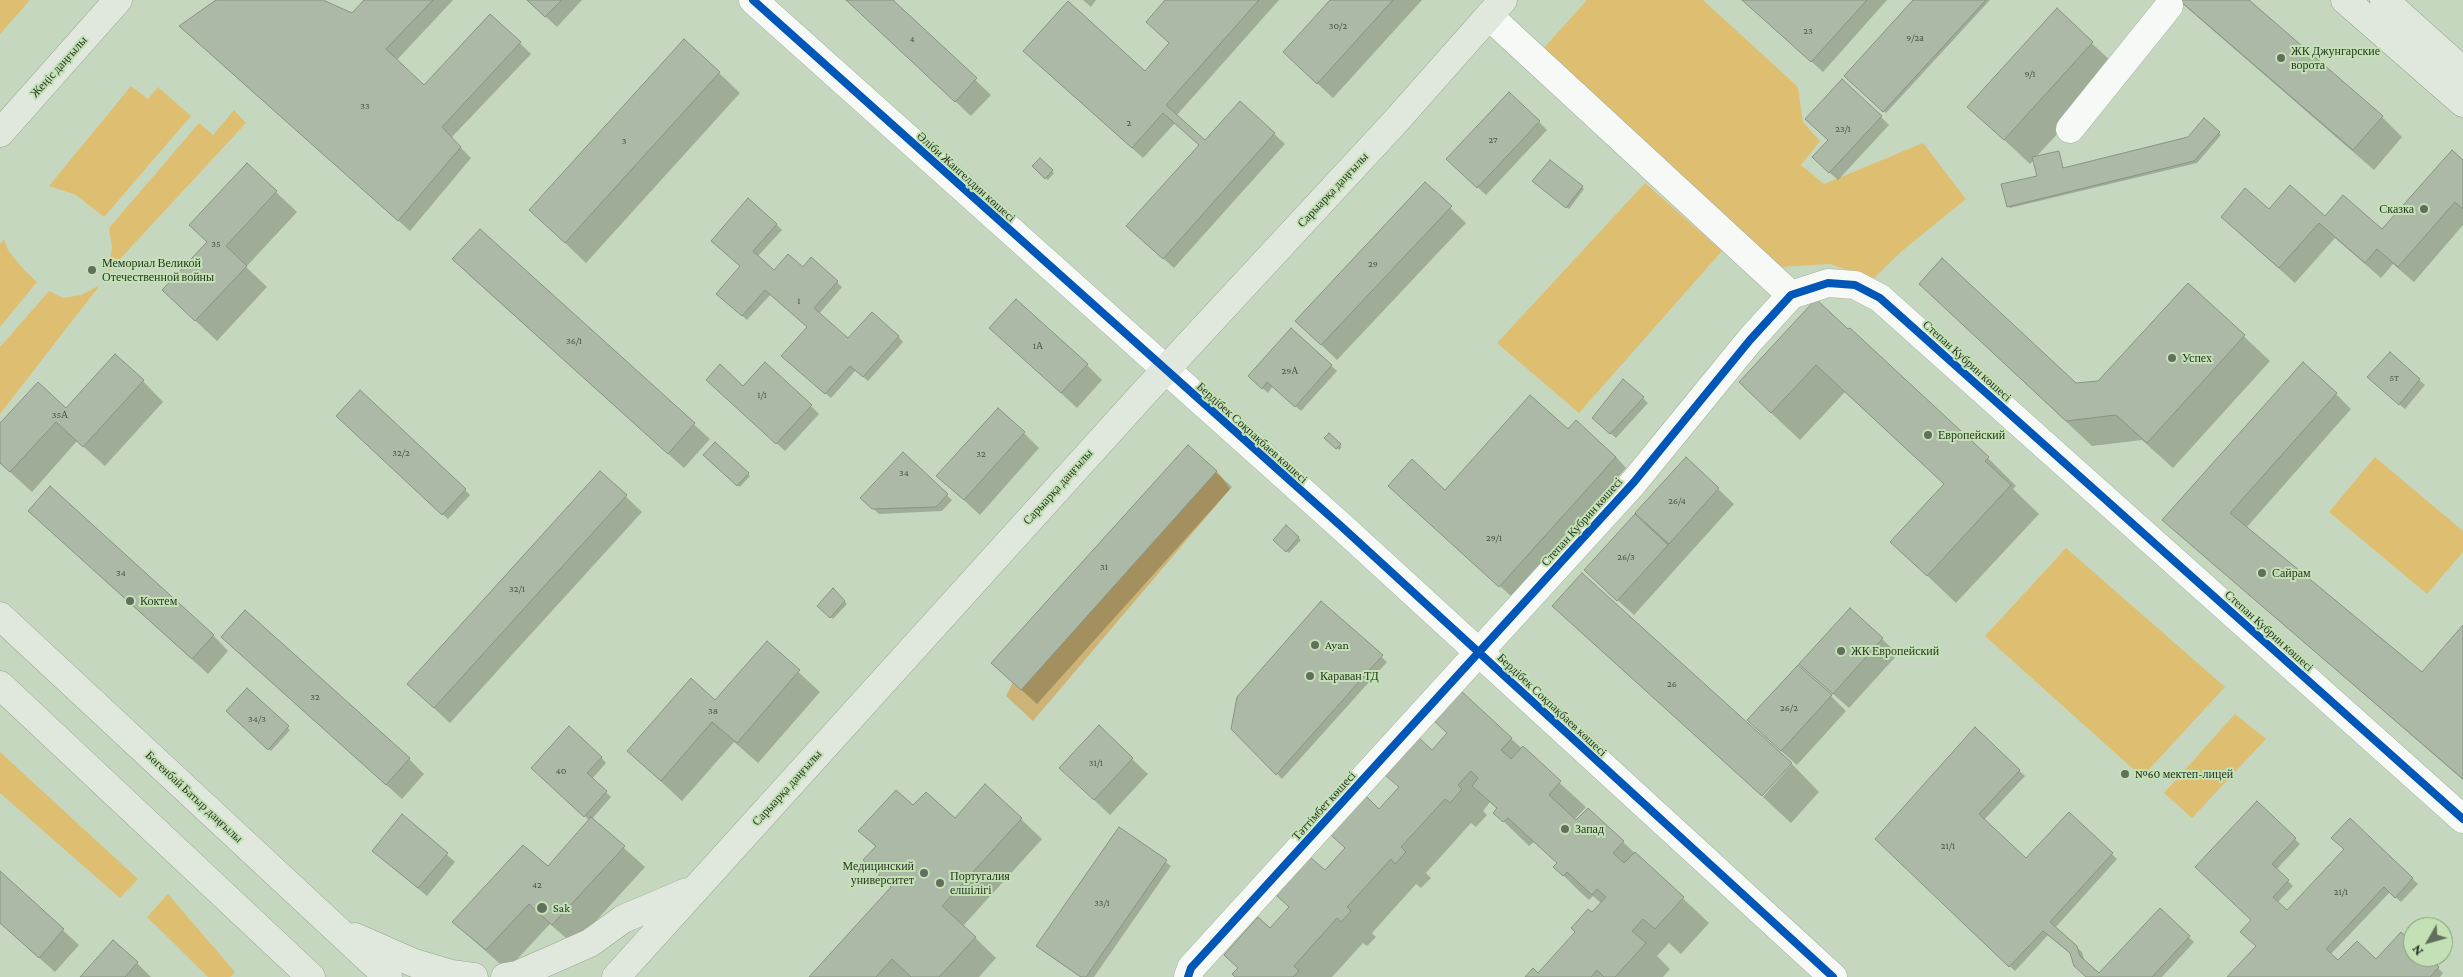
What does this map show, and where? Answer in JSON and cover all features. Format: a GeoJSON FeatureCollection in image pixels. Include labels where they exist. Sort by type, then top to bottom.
{"type":"FeatureCollection","features":[{"type":"Feature","properties":{"kind":"main road","name":"Жеңіс даңғылы"},"geometry":{"type":"LineString","coordinates":[[0,133],[118,0]]}},
{"type":"Feature","properties":{"kind":"main road"},"geometry":{"type":"LineString","coordinates":[[2345,0],[2463,103]]}},
{"type":"Feature","properties":{"kind":"main road"},"geometry":{"type":"LineString","coordinates":[[2384,0],[2463,71]]}},
{"type":"Feature","properties":{"kind":"main road","name":"Сарыарқа даңғылы"},"geometry":{"type":"LineString","coordinates":[[616,977],[1166,370],[1354,167],[1496,8]]}},
{"type":"Feature","properties":{"kind":"main road","name":"Бөгенбай Батыр даңғылы"},"geometry":{"type":"LineString","coordinates":[[0,616],[388,977]]}},
{"type":"Feature","properties":{"kind":"main road"},"geometry":{"type":"LineString","coordinates":[[0,685],[310,977]]}},
{"type":"Feature","properties":{"kind":"main road"},"geometry":{"type":"LineString","coordinates":[[505,977],[517,975],[590,943],[623,919],[696,888]]}},
{"type":"Feature","properties":{"kind":"main road"},"geometry":{"type":"LineString","coordinates":[[335,928],[414,964],[451,974],[474,977]]}},
{"type":"Feature","properties":{"kind":"street","name":"Әліби Жангелдин көшесі"},"geometry":{"type":"LineString","coordinates":[[753,0],[1166,370]]}},
{"type":"Feature","properties":{"kind":"street"},"geometry":{"type":"LineString","coordinates":[[2070,129],[2169,6]]}},
{"type":"Feature","properties":{"kind":"street"},"geometry":{"type":"LineString","coordinates":[[1496,8],[1791,296]]}},
{"type":"Feature","properties":{"kind":"street","name":"Степан Кубрин көшесі"},"geometry":{"type":"LineString","coordinates":[[1479,653],[1634,482],[1750,340],[1791,296],[1828,283],[1855,285],[1880,298],[2463,819]]}},
{"type":"Feature","properties":{"kind":"street","name":"Бердібек Соқпақбаев көшесі"},"geometry":{"type":"LineString","coordinates":[[1166,370],[1833,977]]}},
{"type":"Feature","properties":{"kind":"street","name":"Тәттімбет көшесі"},"geometry":{"type":"LineString","coordinates":[[1188,977],[1191,968],[1479,653]]}},
{"type":"Feature","properties":{"kind":"shaded area"},"geometry":{"type":"Polygon","coordinates":[[[0,0],[30,0],[0,34],[0,0]]]}},
{"type":"Feature","properties":{"kind":"shaded area"},"geometry":{"type":"Polygon","coordinates":[[[1587,0],[1703,0],[1798,87],[1803,122],[1820,141],[1801,165],[1824,184],[1923,143],[1966,199],[1902,251],[1873,279],[1830,264],[1780,267],[1542,50],[1587,0]]]}},
{"type":"Feature","properties":{"kind":"shaded area"},"geometry":{"type":"Polygon","coordinates":[[[131,86],[148,99],[158,87],[191,116],[104,217],[76,195],[49,186],[131,86]]]}},
{"type":"Feature","properties":{"kind":"shaded area"},"geometry":{"type":"Polygon","coordinates":[[[234,110],[246,123],[108,272],[112,247],[109,228],[199,123],[213,135],[234,110]]]}},
{"type":"Feature","properties":{"kind":"shaded area"},"geometry":{"type":"Polygon","coordinates":[[[1645,183],[1722,251],[1579,413],[1497,343],[1645,183]]]}},
{"type":"Feature","properties":{"kind":"shaded area"},"geometry":{"type":"Polygon","coordinates":[[[4,239],[8,250],[24,270],[37,282],[0,327],[0,244],[4,239]]]}},
{"type":"Feature","properties":{"kind":"shaded area"},"geometry":{"type":"Polygon","coordinates":[[[100,285],[0,414],[0,347],[49,291],[63,298],[81,295],[100,285]]]}},
{"type":"Feature","properties":{"kind":"shaded area"},"geometry":{"type":"Polygon","coordinates":[[[2375,457],[2463,531],[2463,552],[2427,594],[2329,512],[2375,457]]]}},
{"type":"Feature","properties":{"kind":"shaded area"},"geometry":{"type":"Polygon","coordinates":[[[1217,471],[1230,489],[1033,721],[1006,696],[1013,682],[1021,689],[1217,471]]]}},
{"type":"Feature","properties":{"kind":"shaded area"},"geometry":{"type":"Polygon","coordinates":[[[2066,548],[2225,687],[2142,777],[1985,636],[2066,548]]]}},
{"type":"Feature","properties":{"kind":"shaded area"},"geometry":{"type":"Polygon","coordinates":[[[2235,714],[2266,739],[2192,818],[2164,793],[2235,714]]]}},
{"type":"Feature","properties":{"kind":"shaded area"},"geometry":{"type":"Polygon","coordinates":[[[0,752],[138,879],[120,898],[0,793],[0,752]]]}},
{"type":"Feature","properties":{"kind":"shaded area"},"geometry":{"type":"Polygon","coordinates":[[[168,894],[235,972],[230,977],[208,977],[147,917],[168,894]]]}},
{"type":"Feature","properties":{"kind":"building"},"geometry":{"type":"Polygon","coordinates":[[[216,0],[323,0],[352,13],[364,0],[433,0],[386,49],[424,85],[490,14],[521,42],[442,127],[461,147],[398,221],[179,26],[216,0]]]}},
{"type":"Feature","properties":{"kind":"building"},"geometry":{"type":"Polygon","coordinates":[[[527,0],[562,0],[545,17],[527,0]]]}},
{"type":"Feature","properties":{"kind":"building"},"geometry":{"type":"Polygon","coordinates":[[[846,0],[893,0],[977,78],[955,102],[846,0]]]}},
{"type":"Feature","properties":{"kind":"building"},"geometry":{"type":"Polygon","coordinates":[[[1165,0],[1259,0],[1166,105],[1205,140],[1240,101],[1275,133],[1163,259],[1126,226],[1199,145],[1163,113],[1132,148],[1023,51],[1068,1],[1145,71],[1169,43],[1146,22],[1165,0]]]}},
{"type":"Feature","properties":{"kind":"building"},"geometry":{"type":"Polygon","coordinates":[[[1330,0],[1393,0],[1317,84],[1283,52],[1330,0]]]}},
{"type":"Feature","properties":{"kind":"building"},"geometry":{"type":"Polygon","coordinates":[[[1742,0],[1867,0],[1811,62],[1742,0]]]}},
{"type":"Feature","properties":{"kind":"building"},"geometry":{"type":"Polygon","coordinates":[[[1913,0],[1986,0],[1883,112],[1844,76],[1913,0]]]}},
{"type":"Feature","properties":{"kind":"building","name":"ЖК Джунгарские ворота"},"geometry":{"type":"Polygon","coordinates":[[[2179,0],[2249,0],[2383,116],[2353,150],[2179,0]]]}},
{"type":"Feature","properties":{"kind":"building"},"geometry":{"type":"Polygon","coordinates":[[[2057,8],[2093,42],[2004,140],[1967,107],[2057,8]]]}},
{"type":"Feature","properties":{"kind":"building"},"geometry":{"type":"Polygon","coordinates":[[[684,39],[720,72],[565,243],[529,210],[684,39]]]}},
{"type":"Feature","properties":{"kind":"building"},"geometry":{"type":"Polygon","coordinates":[[[1842,79],[1882,116],[1829,173],[1812,157],[1828,140],[1805,119],[1842,79]]]}},
{"type":"Feature","properties":{"kind":"building"},"geometry":{"type":"Polygon","coordinates":[[[1509,92],[1540,121],[1477,188],[1446,159],[1509,92]]]}},
{"type":"Feature","properties":{"kind":"building"},"geometry":{"type":"Polygon","coordinates":[[[2204,118],[2220,132],[2194,161],[2007,207],[2001,184],[2037,176],[2032,157],[2059,151],[2063,168],[2188,137],[2204,118]]]}},
{"type":"Feature","properties":{"kind":"building","name":"Сказка"},"geometry":{"type":"Polygon","coordinates":[[[2452,150],[2463,160],[2463,209],[2455,202],[2398,267],[2377,249],[2365,263],[2319,223],[2279,268],[2221,217],[2245,188],[2269,209],[2290,185],[2325,216],[2343,195],[2382,229],[2452,150]]]}},
{"type":"Feature","properties":{"kind":"building"},"geometry":{"type":"Polygon","coordinates":[[[1040,158],[1053,170],[1045,179],[1032,166],[1040,158]]]}},
{"type":"Feature","properties":{"kind":"building"},"geometry":{"type":"Polygon","coordinates":[[[1550,160],[1583,186],[1566,208],[1532,181],[1550,160]]]}},
{"type":"Feature","properties":{"kind":"building"},"geometry":{"type":"Polygon","coordinates":[[[247,163],[277,191],[226,246],[247,266],[195,321],[162,290],[207,242],[189,225],[247,163]]]}},
{"type":"Feature","properties":{"kind":"building"},"geometry":{"type":"Polygon","coordinates":[[[1425,182],[1452,206],[1321,345],[1295,321],[1425,182]]]}},
{"type":"Feature","properties":{"kind":"building"},"geometry":{"type":"Polygon","coordinates":[[[748,198],[777,224],[753,251],[774,270],[788,254],[803,267],[811,257],[838,281],[814,308],[848,338],[872,312],[899,336],[863,377],[850,366],[825,394],[781,356],[807,327],[765,290],[742,316],[716,294],[740,266],[711,241],[748,198]]]}},
{"type":"Feature","properties":{"kind":"building"},"geometry":{"type":"Polygon","coordinates":[[[480,229],[695,423],[668,454],[452,259],[480,229]]]}},
{"type":"Feature","properties":{"kind":"building","name":"Успех"},"geometry":{"type":"Polygon","coordinates":[[[1942,258],[2076,383],[2098,381],[2188,283],[2245,335],[2147,443],[2116,415],[2066,421],[1919,284],[1942,258]]]}},
{"type":"Feature","properties":{"kind":"building"},"geometry":{"type":"Polygon","coordinates":[[[1016,299],[1088,364],[1061,393],[989,328],[1016,299]]]}},
{"type":"Feature","properties":{"kind":"building","name":"Европейский"},"geometry":{"type":"Polygon","coordinates":[[[1816,299],[1848,329],[1850,328],[1989,457],[1985,461],[2011,485],[1927,576],[1890,542],[1944,484],[1816,365],[1771,413],[1739,382],[1816,299]]]}},
{"type":"Feature","properties":{"kind":"building"},"geometry":{"type":"Polygon","coordinates":[[[1291,328],[1332,365],[1295,407],[1267,382],[1262,389],[1248,376],[1291,328]]]}},
{"type":"Feature","properties":{"kind":"building"},"geometry":{"type":"Polygon","coordinates":[[[2390,352],[2420,379],[2399,405],[2367,377],[2390,352]]]}},
{"type":"Feature","properties":{"kind":"building"},"geometry":{"type":"Polygon","coordinates":[[[115,354],[144,380],[83,447],[56,422],[10,472],[0,463],[0,423],[38,382],[66,408],[115,354]]]}},
{"type":"Feature","properties":{"kind":"building"},"geometry":{"type":"Polygon","coordinates":[[[765,362],[812,405],[776,444],[706,380],[720,364],[743,386],[765,362]]]}},
{"type":"Feature","properties":{"kind":"building","name":"Сайрам"},"geometry":{"type":"Polygon","coordinates":[[[2303,362],[2337,393],[2230,513],[2422,672],[2463,625],[2463,779],[2162,520],[2303,362]]]}},
{"type":"Feature","properties":{"kind":"building"},"geometry":{"type":"Polygon","coordinates":[[[1623,379],[1644,397],[1610,434],[1592,418],[1623,379]]]}},
{"type":"Feature","properties":{"kind":"building"},"geometry":{"type":"Polygon","coordinates":[[[360,390],[466,489],[442,515],[336,416],[360,390]]]}},
{"type":"Feature","properties":{"kind":"building"},"geometry":{"type":"Polygon","coordinates":[[[1530,395],[1568,429],[1576,420],[1616,457],[1499,587],[1388,486],[1412,459],[1445,490],[1530,395]]]}},
{"type":"Feature","properties":{"kind":"building"},"geometry":{"type":"Polygon","coordinates":[[[998,408],[1025,432],[964,500],[936,476],[998,408]]]}},
{"type":"Feature","properties":{"kind":"building"},"geometry":{"type":"Polygon","coordinates":[[[1329,433],[1341,444],[1336,449],[1324,438],[1329,433]]]}},
{"type":"Feature","properties":{"kind":"building"},"geometry":{"type":"Polygon","coordinates":[[[715,442],[749,473],[737,486],[703,455],[715,442]]]}},
{"type":"Feature","properties":{"kind":"building"},"geometry":{"type":"Polygon","coordinates":[[[1188,445],[1217,471],[1021,690],[991,663],[1188,445]]]}},
{"type":"Feature","properties":{"kind":"building"},"geometry":{"type":"Polygon","coordinates":[[[903,452],[948,494],[936,507],[872,509],[860,498],[903,452]]]}},
{"type":"Feature","properties":{"kind":"building"},"geometry":{"type":"Polygon","coordinates":[[[1686,457],[1719,488],[1669,544],[1635,513],[1686,457]]]}},
{"type":"Feature","properties":{"kind":"building"},"geometry":{"type":"Polygon","coordinates":[[[600,471],[627,495],[434,708],[407,684],[600,471]]]}},
{"type":"Feature","properties":{"kind":"building"},"geometry":{"type":"Polygon","coordinates":[[[50,486],[214,635],[192,659],[28,511],[50,486]]]}},
{"type":"Feature","properties":{"kind":"building"},"geometry":{"type":"Polygon","coordinates":[[[1635,514],[1668,545],[1617,601],[1584,570],[1635,514]]]}},
{"type":"Feature","properties":{"kind":"building"},"geometry":{"type":"Polygon","coordinates":[[[1286,525],[1299,537],[1286,552],[1273,540],[1286,525]]]}},
{"type":"Feature","properties":{"kind":"building"},"geometry":{"type":"Polygon","coordinates":[[[1582,573],[1792,763],[1762,796],[1552,606],[1582,573]]]}},
{"type":"Feature","properties":{"kind":"building"},"geometry":{"type":"Polygon","coordinates":[[[833,588],[845,601],[830,618],[817,606],[833,588]]]}},
{"type":"Feature","properties":{"kind":"building","name":"Караван ТД"},"geometry":{"type":"Polygon","coordinates":[[[1321,601],[1383,655],[1276,775],[1231,729],[1237,697],[1321,601]]]}},
{"type":"Feature","properties":{"kind":"building","name":"ЖК Европейский"},"geometry":{"type":"Polygon","coordinates":[[[1850,608],[1883,638],[1833,694],[1799,664],[1850,608]]]}},
{"type":"Feature","properties":{"kind":"building"},"geometry":{"type":"Polygon","coordinates":[[[245,610],[410,758],[386,785],[221,637],[245,610]]]}},
{"type":"Feature","properties":{"kind":"building"},"geometry":{"type":"Polygon","coordinates":[[[767,641],[800,670],[737,743],[712,722],[661,781],[627,751],[691,678],[715,700],[767,641]]]}},
{"type":"Feature","properties":{"kind":"building"},"geometry":{"type":"Polygon","coordinates":[[[1798,665],[1832,695],[1781,751],[1747,720],[1798,665]]]}},
{"type":"Feature","properties":{"kind":"building"},"geometry":{"type":"Polygon","coordinates":[[[247,688],[289,726],[268,750],[226,711],[247,688]]]}},
{"type":"Feature","properties":{"kind":"building","name":"Запад"},"geometry":{"type":"Polygon","coordinates":[[[1460,690],[1512,738],[1501,750],[1511,759],[1523,746],[1561,781],[1549,795],[1576,820],[1588,808],[1624,841],[1613,853],[1624,863],[1635,852],[1684,897],[1655,929],[1643,919],[1632,931],[1646,943],[1615,977],[1604,977],[1597,970],[1591,977],[1525,977],[1533,968],[1538,973],[1575,932],[1571,928],[1588,909],[1592,912],[1606,897],[1597,889],[1592,895],[1567,872],[1563,876],[1553,867],[1557,863],[1508,818],[1503,822],[1493,813],[1497,808],[1472,786],[1478,778],[1471,771],[1458,785],[1462,789],[1450,803],[1445,799],[1401,847],[1406,852],[1395,864],[1391,859],[1347,907],[1351,911],[1341,922],[1337,918],[1294,966],[1299,971],[1293,977],[1235,977],[1232,974],[1238,968],[1224,955],[1258,917],[1270,928],[1289,907],[1276,895],[1310,857],[1325,870],[1345,848],[1331,835],[1366,796],[1379,809],[1399,787],[1385,775],[1419,738],[1432,750],[1447,733],[1433,720],[1460,690]]]}},
{"type":"Feature","properties":{"kind":"building"},"geometry":{"type":"Polygon","coordinates":[[[1099,725],[1133,758],[1094,800],[1059,768],[1099,725]]]}},
{"type":"Feature","properties":{"kind":"building"},"geometry":{"type":"Polygon","coordinates":[[[569,726],[602,757],[587,773],[607,791],[584,817],[531,768],[569,726]]]}},
{"type":"Feature","properties":{"kind":"building"},"geometry":{"type":"Polygon","coordinates":[[[1975,727],[2020,770],[1979,814],[2026,858],[2069,812],[2113,853],[2050,922],[2077,946],[2080,956],[2099,973],[2160,908],[2190,936],[2152,977],[2086,977],[2074,966],[2070,953],[2043,931],[2009,967],[1875,839],[1975,727]]]}},
{"type":"Feature","properties":{"kind":"building","name":"Медицинский университет"},"geometry":{"type":"Polygon","coordinates":[[[985,784],[1022,818],[942,906],[976,937],[939,977],[911,977],[892,959],[876,977],[809,977],[891,887],[863,860],[876,846],[858,831],[896,790],[913,805],[926,792],[955,818],[985,784]]]}},
{"type":"Feature","properties":{"kind":"building"},"geometry":{"type":"Polygon","coordinates":[[[2257,801],[2296,838],[2272,864],[2289,880],[2273,897],[2287,910],[2344,849],[2331,838],[2350,818],[2413,878],[2395,898],[2384,887],[2326,949],[2338,960],[2357,941],[2376,959],[2401,932],[2403,934],[2403,967],[2439,967],[2430,977],[2227,977],[2256,946],[2240,932],[2251,920],[2195,867],[2257,801]]]}},
{"type":"Feature","properties":{"kind":"building"},"geometry":{"type":"Polygon","coordinates":[[[402,814],[448,853],[418,888],[372,851],[402,814]]]}},
{"type":"Feature","properties":{"kind":"building"},"geometry":{"type":"Polygon","coordinates":[[[591,817],[625,846],[552,925],[529,904],[486,950],[452,922],[523,845],[548,866],[591,817]]]}},
{"type":"Feature","properties":{"kind":"building"},"geometry":{"type":"Polygon","coordinates":[[[1119,827],[1167,860],[1086,977],[1081,977],[1036,946],[1119,827]]]}},
{"type":"Feature","properties":{"kind":"building"},"geometry":{"type":"Polygon","coordinates":[[[0,871],[64,929],[39,958],[0,923],[0,871]]]}},
{"type":"Feature","properties":{"kind":"building"},"geometry":{"type":"Polygon","coordinates":[[[113,940],[138,962],[125,977],[80,977],[113,940]]]}},
{"type":"Feature","properties":{"kind":"cycle path"},"geometry":{"type":"LineString","coordinates":[[753,0],[1342,527],[1833,977]]}},
{"type":"Feature","properties":{"kind":"cycle path"},"geometry":{"type":"LineString","coordinates":[[1188,977],[1191,968],[1634,482],[1750,340],[1791,295],[1828,283],[1855,285],[1880,298],[2463,819]]}},
{"type":"Feature","properties":{"kind":"place","name":"ЖК Джунгарские ворота"},"geometry":{"type":"Point","coordinates":[2281,58]}},
{"type":"Feature","properties":{"kind":"place","name":"Сказка"},"geometry":{"type":"Point","coordinates":[2424,209]}},
{"type":"Feature","properties":{"kind":"place","name":"Мемориал Великой Отечественной войны"},"geometry":{"type":"Point","coordinates":[92,270]}},
{"type":"Feature","properties":{"kind":"place","name":"Успех"},"geometry":{"type":"Point","coordinates":[2172,358]}},
{"type":"Feature","properties":{"kind":"place","name":"Европейский"},"geometry":{"type":"Point","coordinates":[1928,435]}},
{"type":"Feature","properties":{"kind":"place","name":"Сайрам"},"geometry":{"type":"Point","coordinates":[2262,573]}},
{"type":"Feature","properties":{"kind":"place","name":"Коктем"},"geometry":{"type":"Point","coordinates":[130,601]}},
{"type":"Feature","properties":{"kind":"place","name":"Ayan"},"geometry":{"type":"Point","coordinates":[1315,645]}},
{"type":"Feature","properties":{"kind":"place","name":"ЖК Европейский"},"geometry":{"type":"Point","coordinates":[1841,651]}},
{"type":"Feature","properties":{"kind":"place","name":"Караван ТД"},"geometry":{"type":"Point","coordinates":[1310,676]}},
{"type":"Feature","properties":{"kind":"place","name":"№60 мектеп-лицей"},"geometry":{"type":"Point","coordinates":[2125,774]}},
{"type":"Feature","properties":{"kind":"place","name":"Запад"},"geometry":{"type":"Point","coordinates":[1565,829]}},
{"type":"Feature","properties":{"kind":"place","name":"Медицинский университет"},"geometry":{"type":"Point","coordinates":[924,873]}},
{"type":"Feature","properties":{"kind":"place","name":"Португалия елшілігі"},"geometry":{"type":"Point","coordinates":[940,883]}},
{"type":"Feature","properties":{"kind":"place","name":"Sak"},"geometry":{"type":"Point","coordinates":[542,908]}}]}
